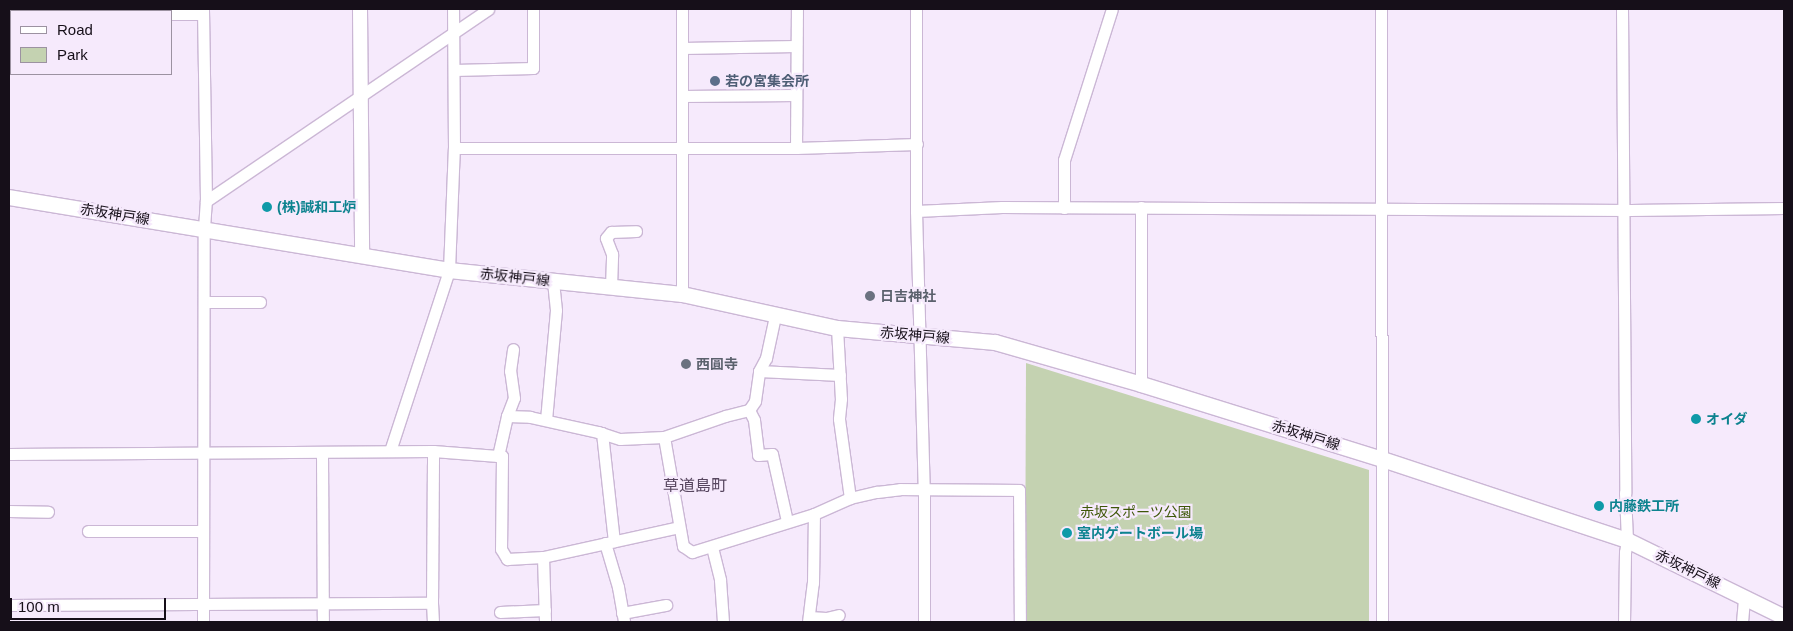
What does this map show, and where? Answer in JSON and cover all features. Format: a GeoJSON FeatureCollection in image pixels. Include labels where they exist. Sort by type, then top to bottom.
{"type":"FeatureCollection","features":[{"type":"Feature","properties":{"kind":"main road","name":"赤坂神戸線"},"geometry":{"type":"LineString","coordinates":[[9,197],[362,254],[449,270],[682,294],[775,316],[837,328],[995,342],[1141,384],[1382,459],[1627,540],[1784,617]]}},
{"type":"Feature","properties":{"kind":"street"},"geometry":{"type":"LineString","coordinates":[[360,9],[362,254]]}},
{"type":"Feature","properties":{"kind":"street"},"geometry":{"type":"LineString","coordinates":[[390,452],[449,270],[454,148],[453,9]]}},
{"type":"Feature","properties":{"kind":"street"},"geometry":{"type":"LineString","coordinates":[[206,201],[488,9]]}},
{"type":"Feature","properties":{"kind":"street"},"geometry":{"type":"LineString","coordinates":[[454,70],[533,68],[533,9]]}},
{"type":"Feature","properties":{"kind":"street"},"geometry":{"type":"LineString","coordinates":[[682,9],[684,148],[682,294]]}},
{"type":"Feature","properties":{"kind":"street"},"geometry":{"type":"LineString","coordinates":[[796,148],[797,9]]}},
{"type":"Feature","properties":{"kind":"street"},"geometry":{"type":"LineString","coordinates":[[916,9],[916,211],[924,490],[924,622]]}},
{"type":"Feature","properties":{"kind":"street"},"geometry":{"type":"LineString","coordinates":[[1064,208],[1064,160],[1112,9]]}},
{"type":"Feature","properties":{"kind":"street"},"geometry":{"type":"LineString","coordinates":[[1381,9],[1382,622]]}},
{"type":"Feature","properties":{"kind":"street"},"geometry":{"type":"LineString","coordinates":[[1622,9],[1622,209],[1627,540],[1625,552],[1624,622]]}},
{"type":"Feature","properties":{"kind":"street"},"geometry":{"type":"LineString","coordinates":[[172,14],[203,11],[206,201],[204,228],[203,622]]}},
{"type":"Feature","properties":{"kind":"street"},"geometry":{"type":"LineString","coordinates":[[682,48],[796,46]]}},
{"type":"Feature","properties":{"kind":"street"},"geometry":{"type":"LineString","coordinates":[[682,96],[796,95]]}},
{"type":"Feature","properties":{"kind":"street"},"geometry":{"type":"LineString","coordinates":[[454,148],[796,148],[917,144]]}},
{"type":"Feature","properties":{"kind":"street"},"geometry":{"type":"LineString","coordinates":[[916,211],[1002,207],[1784,208]]}},
{"type":"Feature","properties":{"kind":"street"},"geometry":{"type":"LineString","coordinates":[[1141,384],[1142,207]]}},
{"type":"Feature","properties":{"kind":"street"},"geometry":{"type":"LineString","coordinates":[[611,286],[612,254],[606,238],[611,232],[636,231]]}},
{"type":"Feature","properties":{"kind":"street"},"geometry":{"type":"LineString","coordinates":[[546,420],[556,310],[553,281]]}},
{"type":"Feature","properties":{"kind":"street"},"geometry":{"type":"LineString","coordinates":[[204,302],[260,302]]}},
{"type":"Feature","properties":{"kind":"street"},"geometry":{"type":"LineString","coordinates":[[507,416],[546,420],[620,439],[664,437],[725,416],[750,410],[755,401],[758,371],[766,358],[775,316]]}},
{"type":"Feature","properties":{"kind":"street"},"geometry":{"type":"LineString","coordinates":[[837,328],[840,375],[839,419],[850,498]]}},
{"type":"Feature","properties":{"kind":"street"},"geometry":{"type":"LineString","coordinates":[[498,456],[507,416],[514,398],[510,371],[513,349]]}},
{"type":"Feature","properties":{"kind":"street"},"geometry":{"type":"LineString","coordinates":[[758,371],[840,375]]}},
{"type":"Feature","properties":{"kind":"street"},"geometry":{"type":"LineString","coordinates":[[750,410],[754,420],[758,455],[772,454],[787,521]]}},
{"type":"Feature","properties":{"kind":"street"},"geometry":{"type":"LineString","coordinates":[[602,433],[609,542],[623,618],[666,605]]}},
{"type":"Feature","properties":{"kind":"street"},"geometry":{"type":"LineString","coordinates":[[664,437],[679,527],[684,546],[692,552],[814,514],[850,498],[900,488],[924,490],[1019,490],[1020,622]]}},
{"type":"Feature","properties":{"kind":"street"},"geometry":{"type":"LineString","coordinates":[[433,451],[433,622]]}},
{"type":"Feature","properties":{"kind":"street"},"geometry":{"type":"LineString","coordinates":[[9,454],[433,451],[502,456],[501,549],[507,559],[543,557],[679,527]]}},
{"type":"Feature","properties":{"kind":"street"},"geometry":{"type":"LineString","coordinates":[[322,453],[323,622]]}},
{"type":"Feature","properties":{"kind":"street"},"geometry":{"type":"LineString","coordinates":[[9,511],[48,512]]}},
{"type":"Feature","properties":{"kind":"street"},"geometry":{"type":"LineString","coordinates":[[814,514],[813,584],[808,620],[839,615]]}},
{"type":"Feature","properties":{"kind":"street"},"geometry":{"type":"LineString","coordinates":[[88,531],[203,531]]}},
{"type":"Feature","properties":{"kind":"street"},"geometry":{"type":"LineString","coordinates":[[712,547],[720,580],[723,622]]}},
{"type":"Feature","properties":{"kind":"street"},"geometry":{"type":"LineString","coordinates":[[543,557],[545,622]]}},
{"type":"Feature","properties":{"kind":"street"},"geometry":{"type":"LineString","coordinates":[[1742,622],[1744,597]]}},
{"type":"Feature","properties":{"kind":"street"},"geometry":{"type":"LineString","coordinates":[[9,605],[432,603]]}},
{"type":"Feature","properties":{"kind":"street"},"geometry":{"type":"LineString","coordinates":[[500,612],[545,610]]}},
{"type":"Feature","properties":{"kind":"green space","name":"赤坂スポーツ公園"},"geometry":{"type":"Polygon","coordinates":[[[1026,363],[1369,470],[1369,622],[1025,622],[1026,363]]]}},
{"type":"Feature","properties":{"kind":"place","name":"若の宮集会所"},"geometry":{"type":"Point","coordinates":[715,81]}},
{"type":"Feature","properties":{"kind":"place","name":"(株)誠和工炉"},"geometry":{"type":"Point","coordinates":[267,207]}},
{"type":"Feature","properties":{"kind":"place","name":"日吉神社"},"geometry":{"type":"Point","coordinates":[870,296]}},
{"type":"Feature","properties":{"kind":"place","name":"西圓寺"},"geometry":{"type":"Point","coordinates":[686,364]}},
{"type":"Feature","properties":{"kind":"place","name":"オイダ"},"geometry":{"type":"Point","coordinates":[1696,419]}},
{"type":"Feature","properties":{"kind":"place","name":"内藤鉄工所"},"geometry":{"type":"Point","coordinates":[1599,506]}},
{"type":"Feature","properties":{"kind":"place","name":"室内ゲートボール場"},"geometry":{"type":"Point","coordinates":[1067,533]}},
{"type":"Feature","properties":{"kind":"district","name":"草道島町"},"geometry":{"type":"Point","coordinates":[695,486]}}]}
